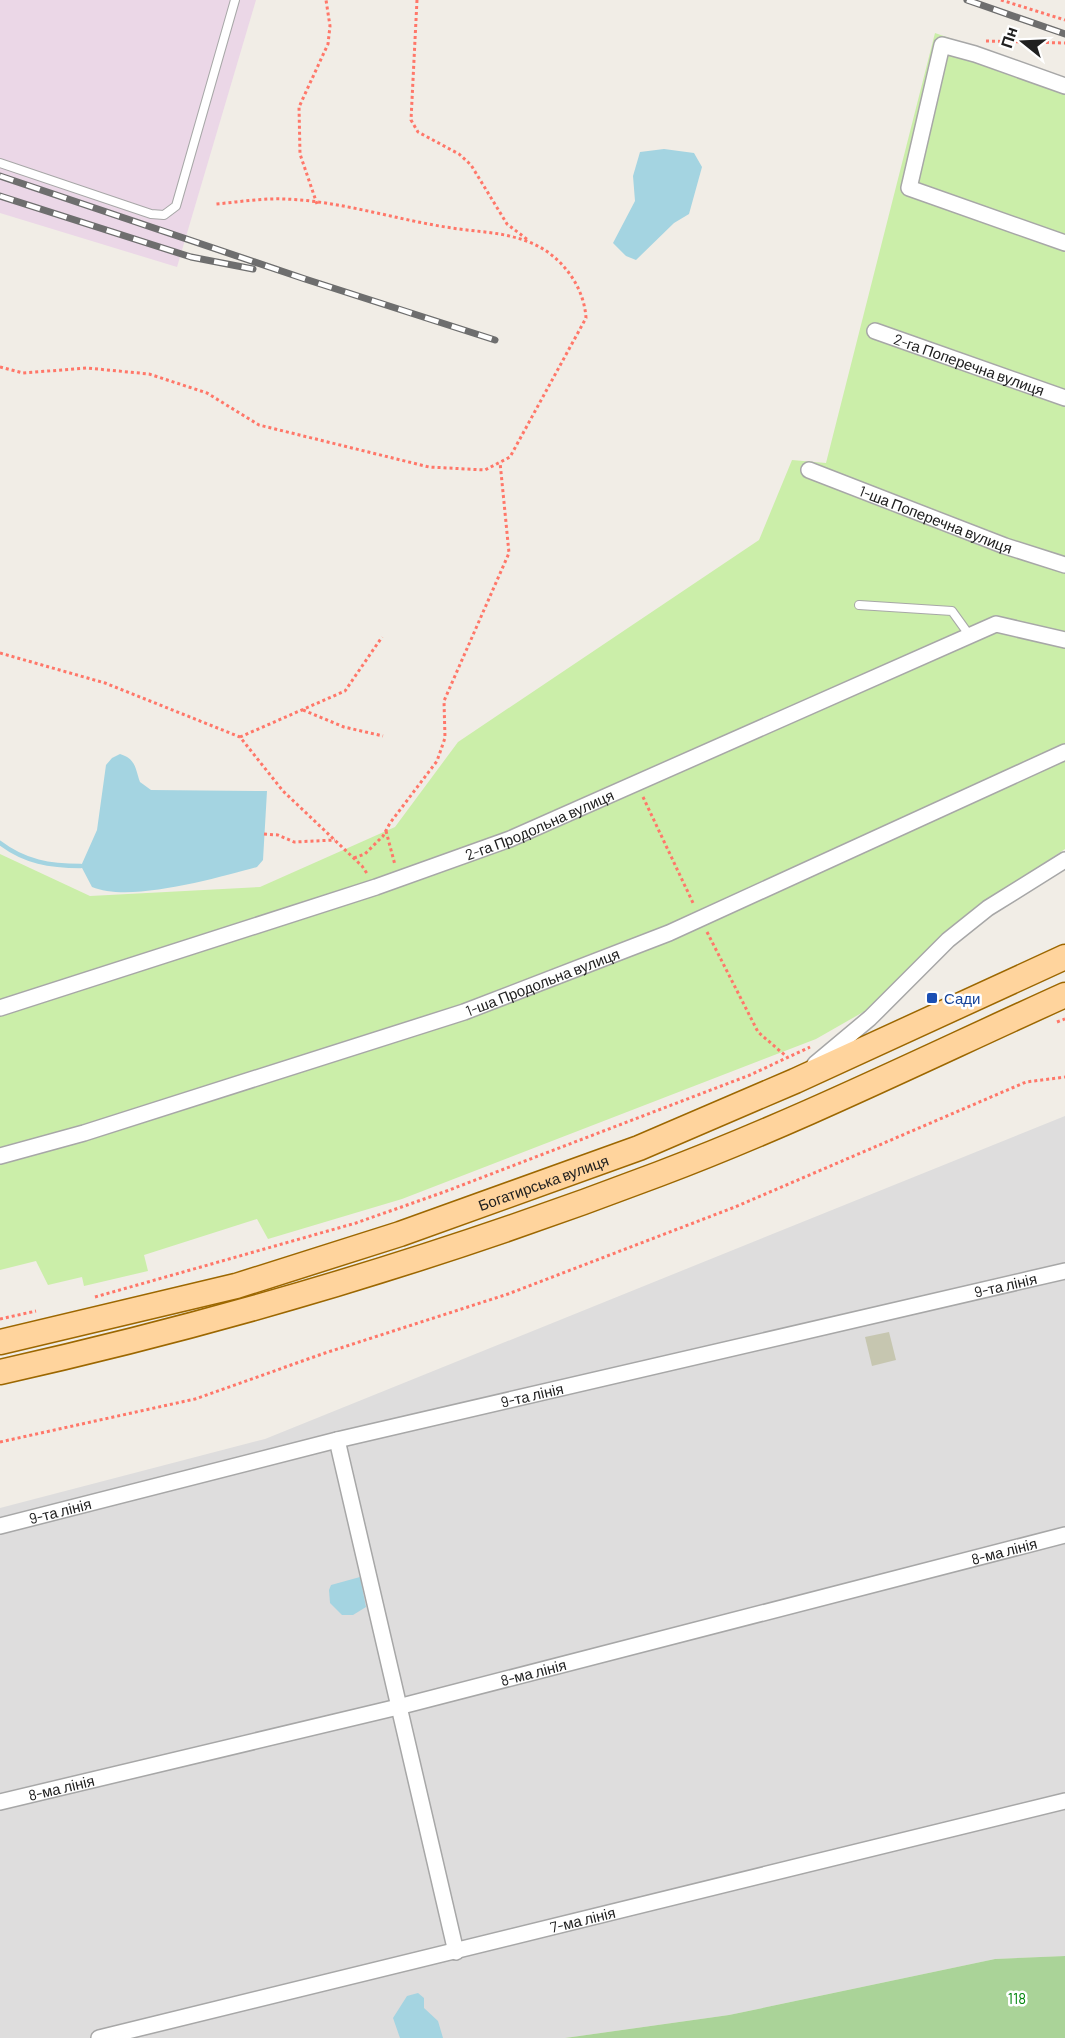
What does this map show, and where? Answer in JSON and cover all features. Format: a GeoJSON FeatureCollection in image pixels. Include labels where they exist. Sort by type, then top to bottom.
{"type":"FeatureCollection","features":[{"type":"Feature","properties":{"kind":"main road","name":"Богатирська вулиця"},"geometry":{"type":"LineString","coordinates":[[0,1342],[236,1286],[400,1234],[639,1148],[795,1081],[1065,957]]}},
{"type":"Feature","properties":{"kind":"main road"},"geometry":{"type":"LineString","coordinates":[[0,1372],[249,1311],[458,1247],[659,1174],[766,1131],[1065,995]]}},
{"type":"Feature","properties":{"kind":"street"},"geometry":{"type":"LineString","coordinates":[[1065,86],[975,54],[942,45],[909,188],[1065,243]]}},
{"type":"Feature","properties":{"kind":"street","name":"2-га Поперечна вулиця"},"geometry":{"type":"LineString","coordinates":[[875,331],[1065,398]]}},
{"type":"Feature","properties":{"kind":"street","name":"1-ша Поперечна вулиця"},"geometry":{"type":"LineString","coordinates":[[809,470],[1005,546],[1065,565]]}},
{"type":"Feature","properties":{"kind":"street","name":"2-га Продольна вулиця"},"geometry":{"type":"LineString","coordinates":[[0,1008],[376,887],[510,839],[996,624],[1065,640]]}},
{"type":"Feature","properties":{"kind":"street","name":"1-ша Продольна вулиця"},"geometry":{"type":"LineString","coordinates":[[0,1156],[84,1133],[464,1012],[669,933],[1065,752]]}},
{"type":"Feature","properties":{"kind":"street"},"geometry":{"type":"LineString","coordinates":[[795,1081],[870,1018],[948,940],[988,908],[1065,860]]}},
{"type":"Feature","properties":{"kind":"street","name":"9-та лінія"},"geometry":{"type":"LineString","coordinates":[[0,1526],[337,1440],[1065,1271]]}},
{"type":"Feature","properties":{"kind":"street"},"geometry":{"type":"LineString","coordinates":[[337,1440],[456,1952]]}},
{"type":"Feature","properties":{"kind":"street","name":"8-ма лінія"},"geometry":{"type":"LineString","coordinates":[[0,1802],[398,1707],[1065,1535]]}},
{"type":"Feature","properties":{"kind":"street","name":"7-ма лінія"},"geometry":{"type":"LineString","coordinates":[[99,2038],[1065,1801]]}},
{"type":"Feature","properties":{"kind":"lane"},"geometry":{"type":"LineString","coordinates":[[0,163],[151,214],[164,215],[176,206],[235,0]]}},
{"type":"Feature","properties":{"kind":"lane"},"geometry":{"type":"LineString","coordinates":[[859,605],[952,610],[970,636]]}},
{"type":"Feature","properties":{"kind":"path"},"geometry":{"type":"LineString","coordinates":[[317,204],[300,154],[299,107],[328,44],[330,26],[326,0]]}},
{"type":"Feature","properties":{"kind":"path"},"geometry":{"type":"LineString","coordinates":[[0,367],[23,373],[87,368],[149,374],[207,393],[259,425],[429,467],[485,470],[510,457],[586,318],[585,302],[579,285],[558,262],[507,224],[471,165],[459,154],[418,132],[411,120],[417,0]]}},
{"type":"Feature","properties":{"kind":"path"},"geometry":{"type":"LineString","coordinates":[[1001,0],[1065,20]]}},
{"type":"Feature","properties":{"kind":"path"},"geometry":{"type":"LineString","coordinates":[[979,40],[1065,43]]}},
{"type":"Feature","properties":{"kind":"path"},"geometry":{"type":"LineString","coordinates":[[216,204],[285,199],[451,228],[496,233],[530,242]]}},
{"type":"Feature","properties":{"kind":"path"},"geometry":{"type":"LineString","coordinates":[[354,858],[365,855],[386,831],[437,761],[445,738],[444,700],[509,553],[500,462]]}},
{"type":"Feature","properties":{"kind":"path"},"geometry":{"type":"LineString","coordinates":[[240,737],[345,691],[382,637]]}},
{"type":"Feature","properties":{"kind":"path"},"geometry":{"type":"LineString","coordinates":[[0,653],[105,684],[240,737],[283,791],[354,858],[376,887]]}},
{"type":"Feature","properties":{"kind":"path"},"geometry":{"type":"LineString","coordinates":[[303,710],[344,727],[383,736]]}},
{"type":"Feature","properties":{"kind":"path"},"geometry":{"type":"LineString","coordinates":[[386,831],[400,878]]}},
{"type":"Feature","properties":{"kind":"path"},"geometry":{"type":"LineString","coordinates":[[264,834],[278,835],[294,842],[335,840]]}},
{"type":"Feature","properties":{"kind":"path"},"geometry":{"type":"LineString","coordinates":[[87,1300],[378,1216],[750,1075],[820,1042]]}},
{"type":"Feature","properties":{"kind":"path"},"geometry":{"type":"LineString","coordinates":[[0,1442],[195,1399],[325,1353],[508,1294],[735,1207],[1026,1082],[1065,1077]]}},
{"type":"Feature","properties":{"kind":"path"},"geometry":{"type":"LineString","coordinates":[[0,1319],[43,1310]]}},
{"type":"Feature","properties":{"kind":"shaded area"},"geometry":{"type":"Polygon","coordinates":[[[0,0],[256,0],[177,267],[0,213],[0,0]]]}},
{"type":"Feature","properties":{"kind":"shaded area"},"geometry":{"type":"Polygon","coordinates":[[[1065,1116],[1065,1956],[995,1959],[729,2015],[565,2038],[0,2038],[0,1508],[265,1439],[1065,1116]]]}},
{"type":"Feature","properties":{"kind":"shaded area"},"geometry":{"type":"Polygon","coordinates":[[[889,1332],[896,1360],[872,1366],[865,1337],[889,1332]]]}},
{"type":"Feature","properties":{"kind":"green space"},"geometry":{"type":"Polygon","coordinates":[[[935,33],[1065,78],[1065,849],[1004,890],[927,951],[865,1011],[816,1039],[402,1199],[268,1239],[257,1219],[144,1255],[148,1271],[84,1286],[82,1277],[48,1285],[36,1261],[0,1270],[0,854],[90,896],[260,887],[395,827],[458,742],[759,540],[792,460],[826,463],[935,33]]]}},
{"type":"Feature","properties":{"kind":"green space","name":"118"},"geometry":{"type":"Polygon","coordinates":[[[1065,1956],[1065,2038],[565,2038],[729,2015],[995,1959],[1065,1956]]]}},
{"type":"Feature","properties":{"kind":"water"},"geometry":{"type":"Polygon","coordinates":[[[664,149],[694,153],[702,167],[689,214],[674,223],[636,260],[626,256],[613,243],[635,201],[633,176],[640,152],[664,149]]]}},
{"type":"Feature","properties":{"kind":"water"},"geometry":{"type":"Polygon","coordinates":[[[120,754],[132,761],[140,782],[151,790],[267,791],[263,860],[257,867],[150,891],[108,891],[92,887],[81,866],[97,830],[106,765],[120,754]]]}},
{"type":"Feature","properties":{"kind":"water"},"geometry":{"type":"Polygon","coordinates":[[[360,1577],[366,1607],[353,1615],[342,1615],[330,1603],[331,1585],[360,1577]]]}},
{"type":"Feature","properties":{"kind":"water"},"geometry":{"type":"Polygon","coordinates":[[[418,1993],[424,1998],[424,2008],[438,2021],[443,2038],[400,2038],[393,2018],[407,1996],[418,1993]]]}},
{"type":"Feature","properties":{"kind":"waterway"},"geometry":{"type":"LineString","coordinates":[[0,843],[19,855],[38,862],[81,866]]}},
{"type":"Feature","properties":{"kind":"railway"},"geometry":{"type":"LineString","coordinates":[[967,0],[1065,34]]}},
{"type":"Feature","properties":{"kind":"railway"},"geometry":{"type":"LineString","coordinates":[[0,176],[305,279],[495,340]]}},
{"type":"Feature","properties":{"kind":"railway"},"geometry":{"type":"LineString","coordinates":[[0,196],[191,257],[253,269]]}},
{"type":"Feature","properties":{"kind":"place","name":"Сади"},"geometry":{"type":"Point","coordinates":[932,998]}}]}
